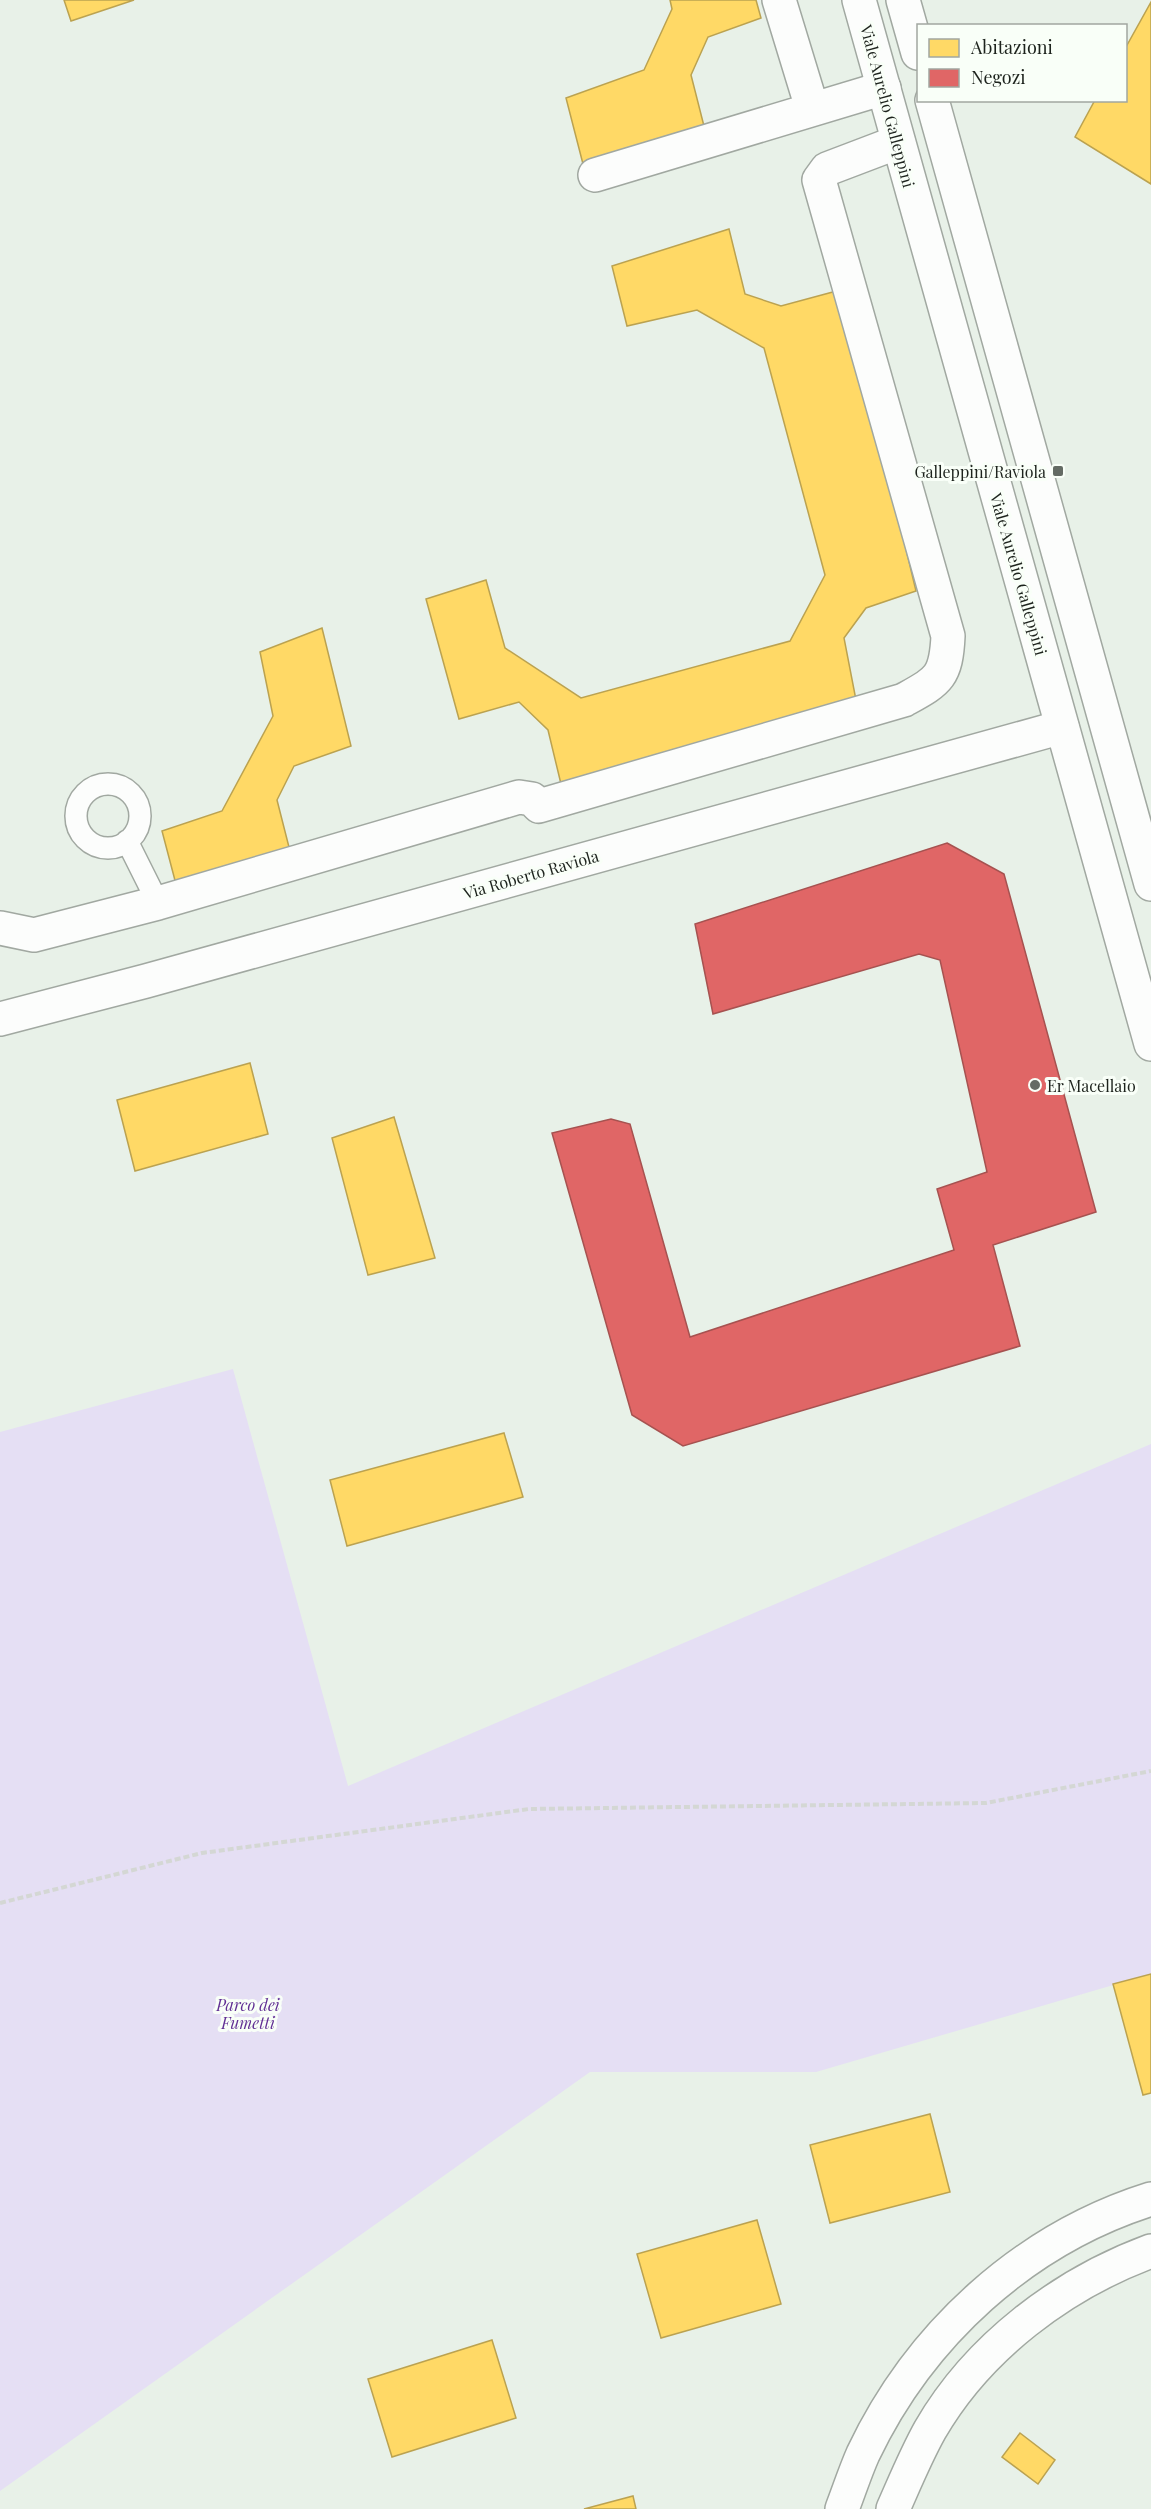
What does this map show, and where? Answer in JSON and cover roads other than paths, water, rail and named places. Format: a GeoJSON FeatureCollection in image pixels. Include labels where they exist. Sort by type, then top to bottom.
{"type":"FeatureCollection","features":[{"type":"Feature","properties":{"kind":"street"},"geometry":{"type":"LineString","coordinates":[[779,0],[812,108]]}},
{"type":"Feature","properties":{"kind":"street","name":"Viale Aurelio Galleppini"},"geometry":{"type":"LineString","coordinates":[[859,0],[1151,1044]]}},
{"type":"Feature","properties":{"kind":"street"},"geometry":{"type":"LineString","coordinates":[[903,0],[917,49]]}},
{"type":"Feature","properties":{"kind":"street"},"geometry":{"type":"LineString","coordinates":[[595,175],[884,88]]}},
{"type":"Feature","properties":{"kind":"street"},"geometry":{"type":"LineString","coordinates":[[933,102],[1151,884]]}},
{"type":"Feature","properties":{"kind":"street"},"geometry":{"type":"LineString","coordinates":[[0,928],[34,935],[158,903],[519,797],[532,799],[539,806],[904,699],[935,682],[947,658],[948,636],[819,180],[827,169],[898,142]]}},
{"type":"Feature","properties":{"kind":"street","name":"Via Roberto Raviola"},"geometry":{"type":"LineString","coordinates":[[0,1019],[146,981],[1062,727]]}},
{"type":"Feature","properties":{"kind":"street"},"geometry":{"type":"LineString","coordinates":[[842,2509],[864,2452],[902,2386],[927,2352],[962,2314],[999,2280],[1037,2252],[1093,2221],[1151,2199]]}},
{"type":"Feature","properties":{"kind":"street"},"geometry":{"type":"LineString","coordinates":[[893,2509],[931,2428],[961,2386],[985,2358],[1018,2327],[1061,2297],[1104,2272],[1151,2252]]}},
{"type":"Feature","properties":{"kind":"lane"},"geometry":{"type":"LineString","coordinates":[[126,841],[158,903]]}},
{"type":"Feature","properties":{"kind":"place","name":"Galleppini/Raviola"},"geometry":{"type":"Point","coordinates":[1058,471]}},
{"type":"Feature","properties":{"kind":"place","name":"Er Macellaio"},"geometry":{"type":"Point","coordinates":[1035,1085]}},
{"type":"Feature","properties":{"kind":"park label","name":"Parco dei Fumetti"},"geometry":{"type":"Point","coordinates":[248,2013]}}]}
